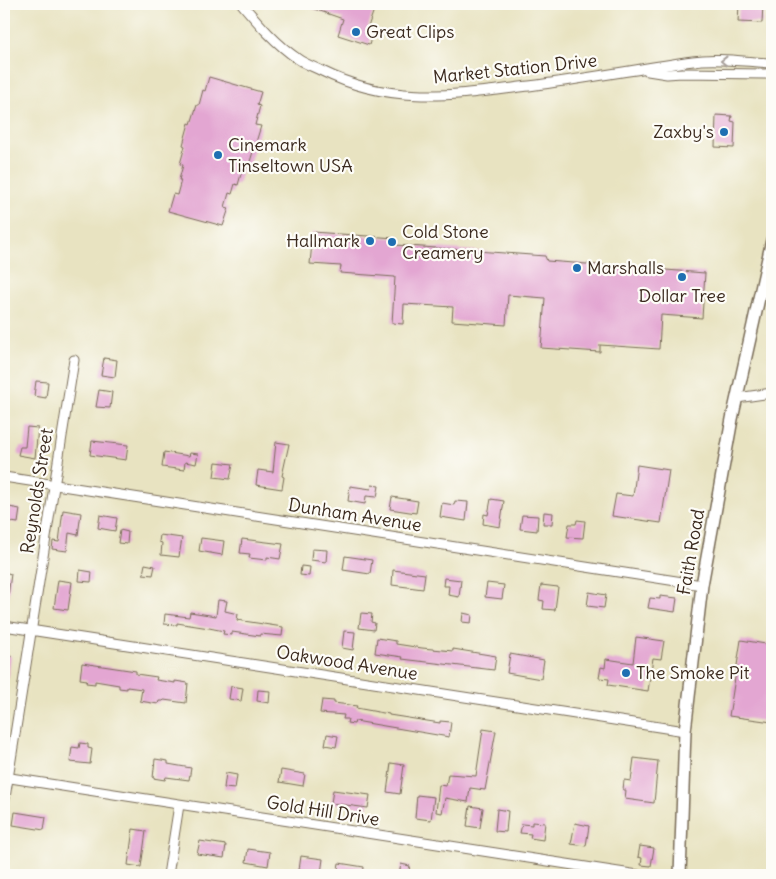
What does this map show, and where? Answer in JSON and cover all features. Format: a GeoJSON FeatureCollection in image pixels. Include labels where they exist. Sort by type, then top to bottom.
{"type":"FeatureCollection","features":[{"type":"Feature","properties":{"kind":"main road","name":"Faith Road"},"geometry":{"type":"LineString","coordinates":[[680,875],[685,731],[702,585],[737,398],[772,240]]}},
{"type":"Feature","properties":{"kind":"street","name":"Market Station Drive"},"geometry":{"type":"LineString","coordinates":[[242,4],[268,34],[299,59],[360,87],[396,94],[427,96],[460,95],[582,79],[694,61],[772,63]]}},
{"type":"Feature","properties":{"kind":"street","name":"Market Station Drive"},"geometry":{"type":"LineString","coordinates":[[640,70],[667,74],[766,74],[772,72]]}},
{"type":"Feature","properties":{"kind":"street","name":"Reynolds Street"},"geometry":{"type":"LineString","coordinates":[[4,804],[6,777],[74,360]]}},
{"type":"Feature","properties":{"kind":"street"},"geometry":{"type":"LineString","coordinates":[[737,398],[772,393]]}},
{"type":"Feature","properties":{"kind":"street","name":"Dunham Avenue"},"geometry":{"type":"LineString","coordinates":[[4,477],[702,585]]}},
{"type":"Feature","properties":{"kind":"street","name":"Oakwood Avenue"},"geometry":{"type":"LineString","coordinates":[[4,626],[685,731]]}},
{"type":"Feature","properties":{"kind":"street","name":"Gold Hill Drive"},"geometry":{"type":"LineString","coordinates":[[6,777],[638,875]]}},
{"type":"Feature","properties":{"kind":"street"},"geometry":{"type":"LineString","coordinates":[[168,875],[179,805]]}},
{"type":"Feature","properties":{"kind":"building"},"geometry":{"type":"Polygon","coordinates":[[[303,4],[376,4],[368,27],[374,29],[369,45],[338,35],[343,19],[303,4]]]}},
{"type":"Feature","properties":{"kind":"building"},"geometry":{"type":"Polygon","coordinates":[[[739,4],[763,4],[762,23],[738,22],[739,4]]]}},
{"type":"Feature","properties":{"kind":"building","name":"Cinemark Tinseltown USA"},"geometry":{"type":"Polygon","coordinates":[[[209,77],[261,92],[257,105],[260,106],[255,125],[261,126],[248,168],[243,167],[238,185],[235,184],[232,194],[229,193],[225,207],[229,208],[223,226],[168,211],[173,194],[177,195],[181,180],[179,180],[183,165],[180,164],[189,123],[191,124],[209,77]]]}},
{"type":"Feature","properties":{"kind":"building"},"geometry":{"type":"Polygon","coordinates":[[[716,115],[732,116],[731,121],[735,122],[734,148],[715,147],[716,115]]]}},
{"type":"Feature","properties":{"kind":"building"},"geometry":{"type":"Polygon","coordinates":[[[313,232],[395,238],[395,245],[545,256],[547,261],[705,273],[702,318],[661,315],[659,349],[600,345],[600,352],[541,348],[545,298],[508,295],[506,325],[452,321],[453,307],[404,304],[403,324],[392,323],[395,277],[340,273],[341,266],[310,264],[313,232]]]}},
{"type":"Feature","properties":{"kind":"building"},"geometry":{"type":"Polygon","coordinates":[[[104,358],[117,360],[115,377],[101,375],[104,358]]]}},
{"type":"Feature","properties":{"kind":"building"},"geometry":{"type":"Polygon","coordinates":[[[36,381],[48,382],[46,398],[34,396],[36,381]]]}},
{"type":"Feature","properties":{"kind":"building"},"geometry":{"type":"Polygon","coordinates":[[[99,390],[112,392],[110,408],[96,407],[99,390]]]}},
{"type":"Feature","properties":{"kind":"building"},"geometry":{"type":"Polygon","coordinates":[[[27,427],[38,428],[35,458],[18,455],[20,447],[25,447],[27,427]]]}},
{"type":"Feature","properties":{"kind":"building"},"geometry":{"type":"Polygon","coordinates":[[[92,441],[128,445],[126,460],[90,455],[92,441]]]}},
{"type":"Feature","properties":{"kind":"building"},"geometry":{"type":"Polygon","coordinates":[[[276,442],[289,444],[282,476],[284,477],[282,489],[256,485],[258,470],[273,472],[276,442]]]}},
{"type":"Feature","properties":{"kind":"building"},"geometry":{"type":"Polygon","coordinates":[[[164,452],[189,456],[190,453],[198,454],[196,464],[185,462],[184,470],[162,467],[164,452]]]}},
{"type":"Feature","properties":{"kind":"building"},"geometry":{"type":"Polygon","coordinates":[[[216,462],[233,464],[230,479],[214,477],[216,462]]]}},
{"type":"Feature","properties":{"kind":"building"},"geometry":{"type":"Polygon","coordinates":[[[637,465],[669,470],[661,523],[612,516],[616,494],[633,496],[637,465]]]}},
{"type":"Feature","properties":{"kind":"building"},"geometry":{"type":"Polygon","coordinates":[[[372,485],[379,486],[377,497],[366,496],[365,504],[348,501],[350,486],[371,489],[372,485]]]}},
{"type":"Feature","properties":{"kind":"building"},"geometry":{"type":"Polygon","coordinates":[[[392,497],[418,501],[416,513],[390,509],[392,497]]]}},
{"type":"Feature","properties":{"kind":"building"},"geometry":{"type":"Polygon","coordinates":[[[491,499],[504,501],[500,527],[483,524],[484,514],[488,515],[491,499]]]}},
{"type":"Feature","properties":{"kind":"building"},"geometry":{"type":"Polygon","coordinates":[[[455,501],[468,502],[466,521],[440,517],[442,503],[454,505],[455,501]]]}},
{"type":"Feature","properties":{"kind":"building"},"geometry":{"type":"Polygon","coordinates":[[[4,506],[20,509],[18,523],[4,521],[4,506]]]}},
{"type":"Feature","properties":{"kind":"building"},"geometry":{"type":"Polygon","coordinates":[[[63,510],[81,513],[78,535],[69,533],[67,551],[52,549],[53,541],[59,542],[63,510]]]}},
{"type":"Feature","properties":{"kind":"building"},"geometry":{"type":"Polygon","coordinates":[[[544,512],[553,513],[552,524],[543,524],[544,512]]]}},
{"type":"Feature","properties":{"kind":"building"},"geometry":{"type":"Polygon","coordinates":[[[100,515],[117,518],[115,531],[98,528],[100,515]]]}},
{"type":"Feature","properties":{"kind":"building"},"geometry":{"type":"Polygon","coordinates":[[[522,515],[538,516],[537,531],[520,529],[522,515]]]}},
{"type":"Feature","properties":{"kind":"building"},"geometry":{"type":"Polygon","coordinates":[[[577,520],[585,521],[583,538],[567,537],[569,524],[576,524],[577,520]]]}},
{"type":"Feature","properties":{"kind":"building"},"geometry":{"type":"Polygon","coordinates":[[[120,530],[128,532],[127,544],[118,543],[120,530]]]}},
{"type":"Feature","properties":{"kind":"building"},"geometry":{"type":"Polygon","coordinates":[[[160,535],[182,538],[179,557],[161,555],[162,543],[159,542],[160,535]]]}},
{"type":"Feature","properties":{"kind":"building"},"geometry":{"type":"Polygon","coordinates":[[[201,538],[224,541],[222,555],[199,551],[201,538]]]}},
{"type":"Feature","properties":{"kind":"building"},"geometry":{"type":"Polygon","coordinates":[[[242,539],[283,544],[280,559],[267,557],[267,560],[249,558],[250,554],[240,553],[242,539]]]}},
{"type":"Feature","properties":{"kind":"building"},"geometry":{"type":"Polygon","coordinates":[[[312,549],[327,550],[326,562],[311,560],[312,549]]]}},
{"type":"Feature","properties":{"kind":"building"},"geometry":{"type":"Polygon","coordinates":[[[345,556],[372,560],[370,574],[343,570],[345,556]]]}},
{"type":"Feature","properties":{"kind":"building"},"geometry":{"type":"Polygon","coordinates":[[[145,564],[155,566],[153,575],[143,574],[145,564]]]}},
{"type":"Feature","properties":{"kind":"building"},"geometry":{"type":"Polygon","coordinates":[[[301,566],[310,567],[309,576],[300,575],[301,566]]]}},
{"type":"Feature","properties":{"kind":"building"},"geometry":{"type":"Polygon","coordinates":[[[80,570],[92,572],[91,582],[79,581],[80,570]]]}},
{"type":"Feature","properties":{"kind":"building"},"geometry":{"type":"Polygon","coordinates":[[[393,570],[425,574],[423,589],[392,585],[393,570]]]}},
{"type":"Feature","properties":{"kind":"building"},"geometry":{"type":"Polygon","coordinates":[[[4,572],[11,574],[8,596],[4,595],[4,572]]]}},
{"type":"Feature","properties":{"kind":"building"},"geometry":{"type":"Polygon","coordinates":[[[444,578],[461,580],[459,597],[448,595],[449,586],[443,586],[444,578]]]}},
{"type":"Feature","properties":{"kind":"building"},"geometry":{"type":"Polygon","coordinates":[[[58,580],[72,582],[68,610],[54,608],[58,580]]]}},
{"type":"Feature","properties":{"kind":"building"},"geometry":{"type":"Polygon","coordinates":[[[487,583],[504,585],[502,599],[485,597],[487,583]]]}},
{"type":"Feature","properties":{"kind":"building"},"geometry":{"type":"Polygon","coordinates":[[[541,585],[558,587],[555,610],[543,609],[544,601],[539,600],[541,585]]]}},
{"type":"Feature","properties":{"kind":"building"},"geometry":{"type":"Polygon","coordinates":[[[589,592],[606,595],[604,608],[587,606],[589,592]]]}},
{"type":"Feature","properties":{"kind":"building"},"geometry":{"type":"Polygon","coordinates":[[[660,596],[677,598],[675,612],[648,608],[650,598],[660,599],[660,596]]]}},
{"type":"Feature","properties":{"kind":"building"},"geometry":{"type":"Polygon","coordinates":[[[218,600],[227,601],[225,611],[238,614],[237,620],[283,627],[282,636],[260,634],[260,636],[232,632],[232,635],[223,634],[224,631],[209,628],[177,623],[177,625],[164,624],[165,614],[189,617],[190,612],[216,616],[218,600]]]}},
{"type":"Feature","properties":{"kind":"building"},"geometry":{"type":"Polygon","coordinates":[[[361,613],[372,614],[371,622],[375,623],[374,630],[359,628],[361,613]]]}},
{"type":"Feature","properties":{"kind":"building"},"geometry":{"type":"Polygon","coordinates":[[[463,613],[472,615],[471,623],[462,622],[463,613]]]}},
{"type":"Feature","properties":{"kind":"building"},"geometry":{"type":"Polygon","coordinates":[[[344,631],[355,632],[353,650],[342,648],[344,631]]]}},
{"type":"Feature","properties":{"kind":"building","name":"The Smoke Pit"},"geometry":{"type":"Polygon","coordinates":[[[636,637],[664,641],[661,659],[653,658],[648,691],[608,685],[609,679],[599,678],[601,667],[605,668],[606,659],[633,663],[636,637]]]}},
{"type":"Feature","properties":{"kind":"building"},"geometry":{"type":"Polygon","coordinates":[[[377,638],[396,641],[396,644],[422,648],[453,651],[453,649],[496,656],[494,670],[402,659],[403,657],[375,653],[377,638]]]}},
{"type":"Feature","properties":{"kind":"building"},"geometry":{"type":"Polygon","coordinates":[[[741,640],[772,645],[772,722],[729,716],[741,640]]]}},
{"type":"Feature","properties":{"kind":"building"},"geometry":{"type":"Polygon","coordinates":[[[510,654],[544,660],[541,679],[507,673],[510,654]]]}},
{"type":"Feature","properties":{"kind":"building"},"geometry":{"type":"Polygon","coordinates":[[[4,655],[11,656],[8,679],[4,678],[4,655]]]}},
{"type":"Feature","properties":{"kind":"building"},"geometry":{"type":"Polygon","coordinates":[[[82,663],[136,671],[136,674],[157,677],[156,680],[188,683],[186,703],[164,700],[159,701],[158,704],[140,701],[142,689],[119,688],[119,685],[95,681],[95,684],[86,683],[87,680],[80,679],[82,663]]]}},
{"type":"Feature","properties":{"kind":"building"},"geometry":{"type":"Polygon","coordinates":[[[231,686],[243,688],[241,701],[229,699],[231,686]]]}},
{"type":"Feature","properties":{"kind":"building"},"geometry":{"type":"Polygon","coordinates":[[[258,690],[270,691],[269,703],[257,701],[258,690]]]}},
{"type":"Feature","properties":{"kind":"building"},"geometry":{"type":"Polygon","coordinates":[[[322,700],[357,706],[356,708],[389,715],[440,723],[440,721],[451,722],[449,737],[355,721],[354,724],[347,723],[348,719],[343,719],[344,715],[320,713],[322,700]]]}},
{"type":"Feature","properties":{"kind":"building"},"geometry":{"type":"Polygon","coordinates":[[[483,729],[496,731],[485,790],[470,788],[468,802],[445,798],[442,813],[436,812],[439,785],[446,786],[448,774],[476,776],[483,729]]]}},
{"type":"Feature","properties":{"kind":"building"},"geometry":{"type":"Polygon","coordinates":[[[327,734],[338,736],[336,747],[325,745],[327,734]]]}},
{"type":"Feature","properties":{"kind":"building"},"geometry":{"type":"Polygon","coordinates":[[[80,743],[88,744],[88,748],[92,749],[90,764],[70,762],[72,747],[79,748],[80,743]]]}},
{"type":"Feature","properties":{"kind":"building"},"geometry":{"type":"Polygon","coordinates":[[[634,758],[658,761],[654,803],[625,799],[626,790],[623,790],[624,780],[631,781],[634,758]]]}},
{"type":"Feature","properties":{"kind":"building"},"geometry":{"type":"Polygon","coordinates":[[[155,759],[168,761],[168,764],[191,768],[189,780],[166,777],[165,780],[153,778],[155,759]]]}},
{"type":"Feature","properties":{"kind":"building"},"geometry":{"type":"Polygon","coordinates":[[[391,763],[404,765],[400,794],[387,792],[391,763]]]}},
{"type":"Feature","properties":{"kind":"building"},"geometry":{"type":"Polygon","coordinates":[[[281,770],[305,774],[303,786],[279,782],[281,770]]]}},
{"type":"Feature","properties":{"kind":"building"},"geometry":{"type":"Polygon","coordinates":[[[226,773],[237,775],[235,789],[224,788],[226,773]]]}},
{"type":"Feature","properties":{"kind":"building"},"geometry":{"type":"Polygon","coordinates":[[[333,790],[370,795],[368,808],[331,803],[333,790]]]}},
{"type":"Feature","properties":{"kind":"building"},"geometry":{"type":"Polygon","coordinates":[[[417,795],[434,797],[431,820],[415,818],[417,795]]]}},
{"type":"Feature","properties":{"kind":"building"},"geometry":{"type":"Polygon","coordinates":[[[470,806],[483,808],[480,828],[467,826],[470,806]]]}},
{"type":"Feature","properties":{"kind":"building"},"geometry":{"type":"Polygon","coordinates":[[[497,809],[508,811],[506,832],[495,831],[497,809]]]}},
{"type":"Feature","properties":{"kind":"building"},"geometry":{"type":"Polygon","coordinates":[[[15,812],[46,817],[44,830],[13,825],[15,812]]]}},
{"type":"Feature","properties":{"kind":"building"},"geometry":{"type":"Polygon","coordinates":[[[532,822],[545,823],[543,840],[530,838],[531,834],[520,833],[522,824],[532,825],[532,822]]]}},
{"type":"Feature","properties":{"kind":"building"},"geometry":{"type":"Polygon","coordinates":[[[575,823],[589,826],[586,846],[571,844],[575,823]]]}},
{"type":"Feature","properties":{"kind":"building"},"geometry":{"type":"Polygon","coordinates":[[[133,829],[146,831],[141,867],[128,865],[133,829]]]}},
{"type":"Feature","properties":{"kind":"building"},"geometry":{"type":"Polygon","coordinates":[[[200,841],[226,845],[224,858],[197,854],[200,841]]]}},
{"type":"Feature","properties":{"kind":"building"},"geometry":{"type":"Polygon","coordinates":[[[640,846],[654,848],[651,866],[641,865],[642,858],[638,857],[640,846]]]}},
{"type":"Feature","properties":{"kind":"building"},"geometry":{"type":"Polygon","coordinates":[[[248,849],[270,852],[268,866],[246,862],[248,849]]]}},
{"type":"Feature","properties":{"kind":"building"},"geometry":{"type":"Polygon","coordinates":[[[301,856],[323,859],[321,873],[299,870],[301,856]]]}},
{"type":"Feature","properties":{"kind":"building"},"geometry":{"type":"Polygon","coordinates":[[[339,863],[364,867],[363,875],[337,875],[339,863]]]}},
{"type":"Feature","properties":{"kind":"building"},"geometry":{"type":"Polygon","coordinates":[[[401,864],[410,866],[408,875],[399,875],[401,864]]]}},
{"type":"Feature","properties":{"kind":"place","name":"Great Clips"},"geometry":{"type":"Point","coordinates":[356,32]}},
{"type":"Feature","properties":{"kind":"place","name":"Zaxby's"},"geometry":{"type":"Point","coordinates":[724,132]}},
{"type":"Feature","properties":{"kind":"place","name":"Cinemark Tinseltown USA"},"geometry":{"type":"Point","coordinates":[218,155]}},
{"type":"Feature","properties":{"kind":"place","name":"Hallmark"},"geometry":{"type":"Point","coordinates":[370,241]}},
{"type":"Feature","properties":{"kind":"place","name":"Cold Stone Creamery"},"geometry":{"type":"Point","coordinates":[392,242]}},
{"type":"Feature","properties":{"kind":"place","name":"Marshalls"},"geometry":{"type":"Point","coordinates":[577,268]}},
{"type":"Feature","properties":{"kind":"place","name":"Dollar Tree"},"geometry":{"type":"Point","coordinates":[682,277]}},
{"type":"Feature","properties":{"kind":"place","name":"The Smoke Pit"},"geometry":{"type":"Point","coordinates":[626,673]}}]}
